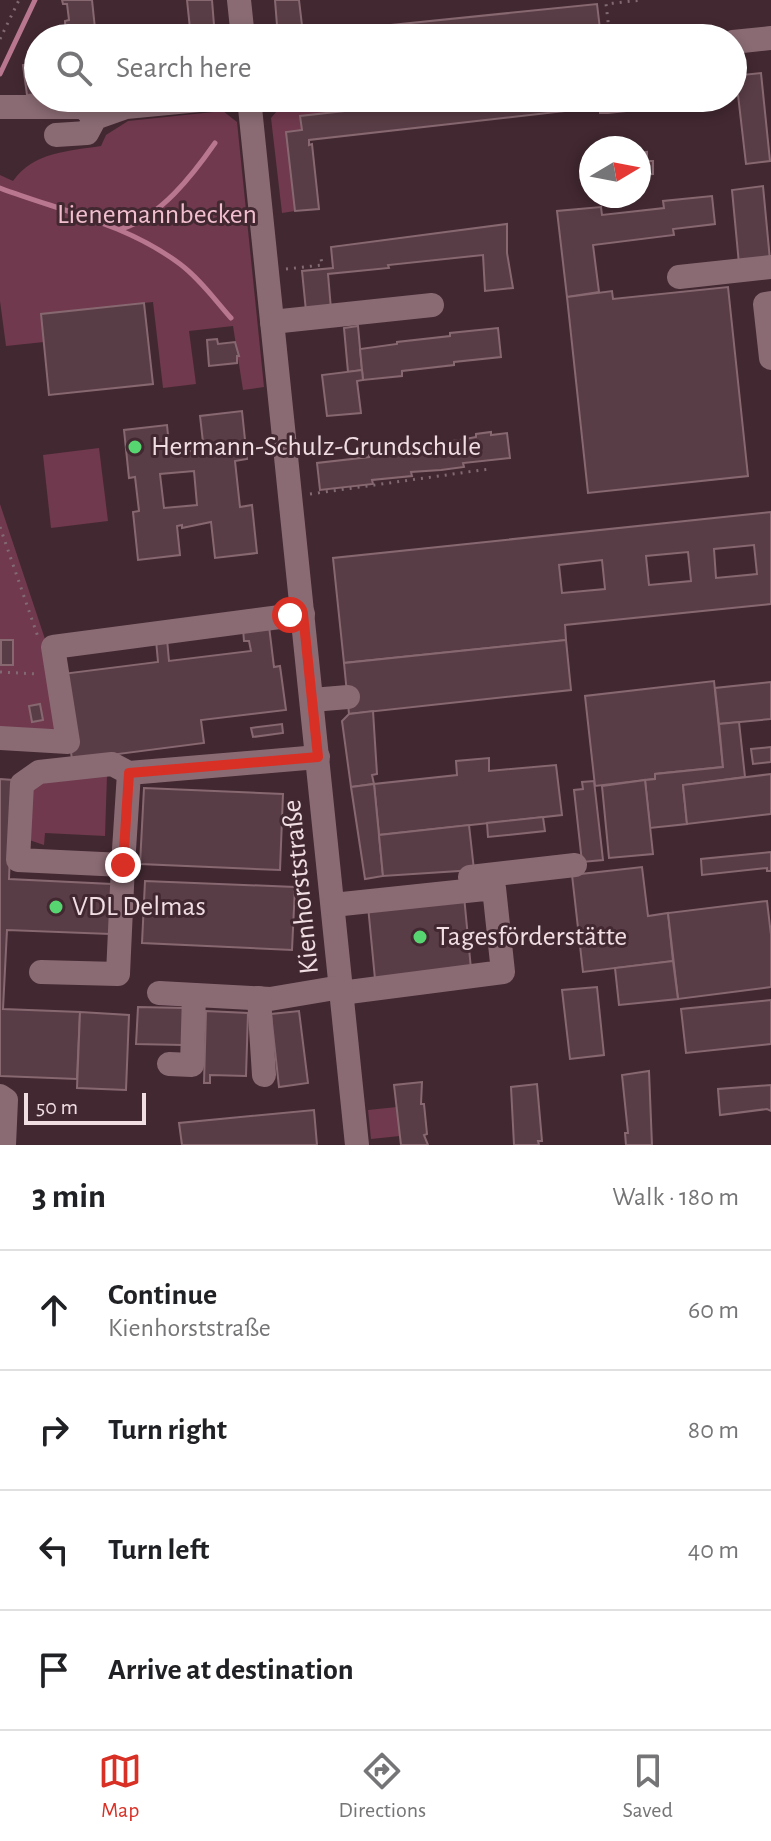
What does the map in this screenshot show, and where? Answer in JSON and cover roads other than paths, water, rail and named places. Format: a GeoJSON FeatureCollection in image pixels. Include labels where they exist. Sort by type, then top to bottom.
{"type":"FeatureCollection","features":[{"type":"Feature","properties":{"kind":"street"},"geometry":{"type":"LineString","coordinates":[[239,0],[242,24]]}},
{"type":"Feature","properties":{"kind":"street"},"geometry":{"type":"LineString","coordinates":[[747,41],[771,38]]}},
{"type":"Feature","properties":{"kind":"street"},"geometry":{"type":"LineString","coordinates":[[0,107],[24,107]]}},
{"type":"Feature","properties":{"kind":"street"},"geometry":{"type":"LineString","coordinates":[[85,112],[91,125]]}},
{"type":"Feature","properties":{"kind":"street"},"geometry":{"type":"LineString","coordinates":[[56,135],[91,125],[116,112]]}},
{"type":"Feature","properties":{"kind":"street","name":"Kienhorststraße"},"geometry":{"type":"LineString","coordinates":[[250,112],[357,1145]]}},
{"type":"Feature","properties":{"kind":"street"},"geometry":{"type":"LineString","coordinates":[[679,277],[771,267]]}},
{"type":"Feature","properties":{"kind":"street"},"geometry":{"type":"LineString","coordinates":[[771,303],[765,304],[771,358]]}},
{"type":"Feature","properties":{"kind":"street"},"geometry":{"type":"LineString","coordinates":[[272,322],[432,305]]}},
{"type":"Feature","properties":{"kind":"street"},"geometry":{"type":"LineString","coordinates":[[0,738],[68,742],[53,647],[303,614]]}},
{"type":"Feature","properties":{"kind":"street"},"geometry":{"type":"LineString","coordinates":[[312,700],[348,697]]}},
{"type":"Feature","properties":{"kind":"street"},"geometry":{"type":"LineString","coordinates":[[123,865],[18,860],[22,784],[39,772],[112,764],[129,773],[318,757]]}},
{"type":"Feature","properties":{"kind":"street"},"geometry":{"type":"LineString","coordinates":[[41,972],[118,974],[129,773]]}},
{"type":"Feature","properties":{"kind":"street"},"geometry":{"type":"LineString","coordinates":[[333,898],[575,865]]}},
{"type":"Feature","properties":{"kind":"street"},"geometry":{"type":"LineString","coordinates":[[159,993],[259,998],[503,972],[494,888],[333,898]]}},
{"type":"Feature","properties":{"kind":"street"},"geometry":{"type":"LineString","coordinates":[[169,1064],[192,1065],[194,995]]}},
{"type":"Feature","properties":{"kind":"street"},"geometry":{"type":"LineString","coordinates":[[259,998],[264,1075]]}},
{"type":"Feature","properties":{"kind":"street"},"geometry":{"type":"LineString","coordinates":[[0,1096],[6,1100],[4,1145]]}},
{"type":"Feature","properties":{"kind":"waterway"},"geometry":{"type":"LineString","coordinates":[[0,74],[35,0]]}},
{"type":"Feature","properties":{"kind":"waterway"},"geometry":{"type":"LineString","coordinates":[[121,229],[162,205],[185,182],[215,143]]}},
{"type":"Feature","properties":{"kind":"waterway"},"geometry":{"type":"LineString","coordinates":[[0,188],[116,228],[160,250],[194,276],[231,318]]}},
{"type":"Feature","properties":{"kind":"place","name":"Hermann-Schulz-Grundschule"},"geometry":{"type":"Point","coordinates":[135,447]}},
{"type":"Feature","properties":{"kind":"place","name":"VDL Delmas"},"geometry":{"type":"Point","coordinates":[56,907]}},
{"type":"Feature","properties":{"kind":"place","name":"Tagesförderstätte"},"geometry":{"type":"Point","coordinates":[420,937]}},
{"type":"Feature","properties":{"kind":"park label","name":"Lienemannbecken"},"geometry":{"type":"Point","coordinates":[157,215]}}]}
